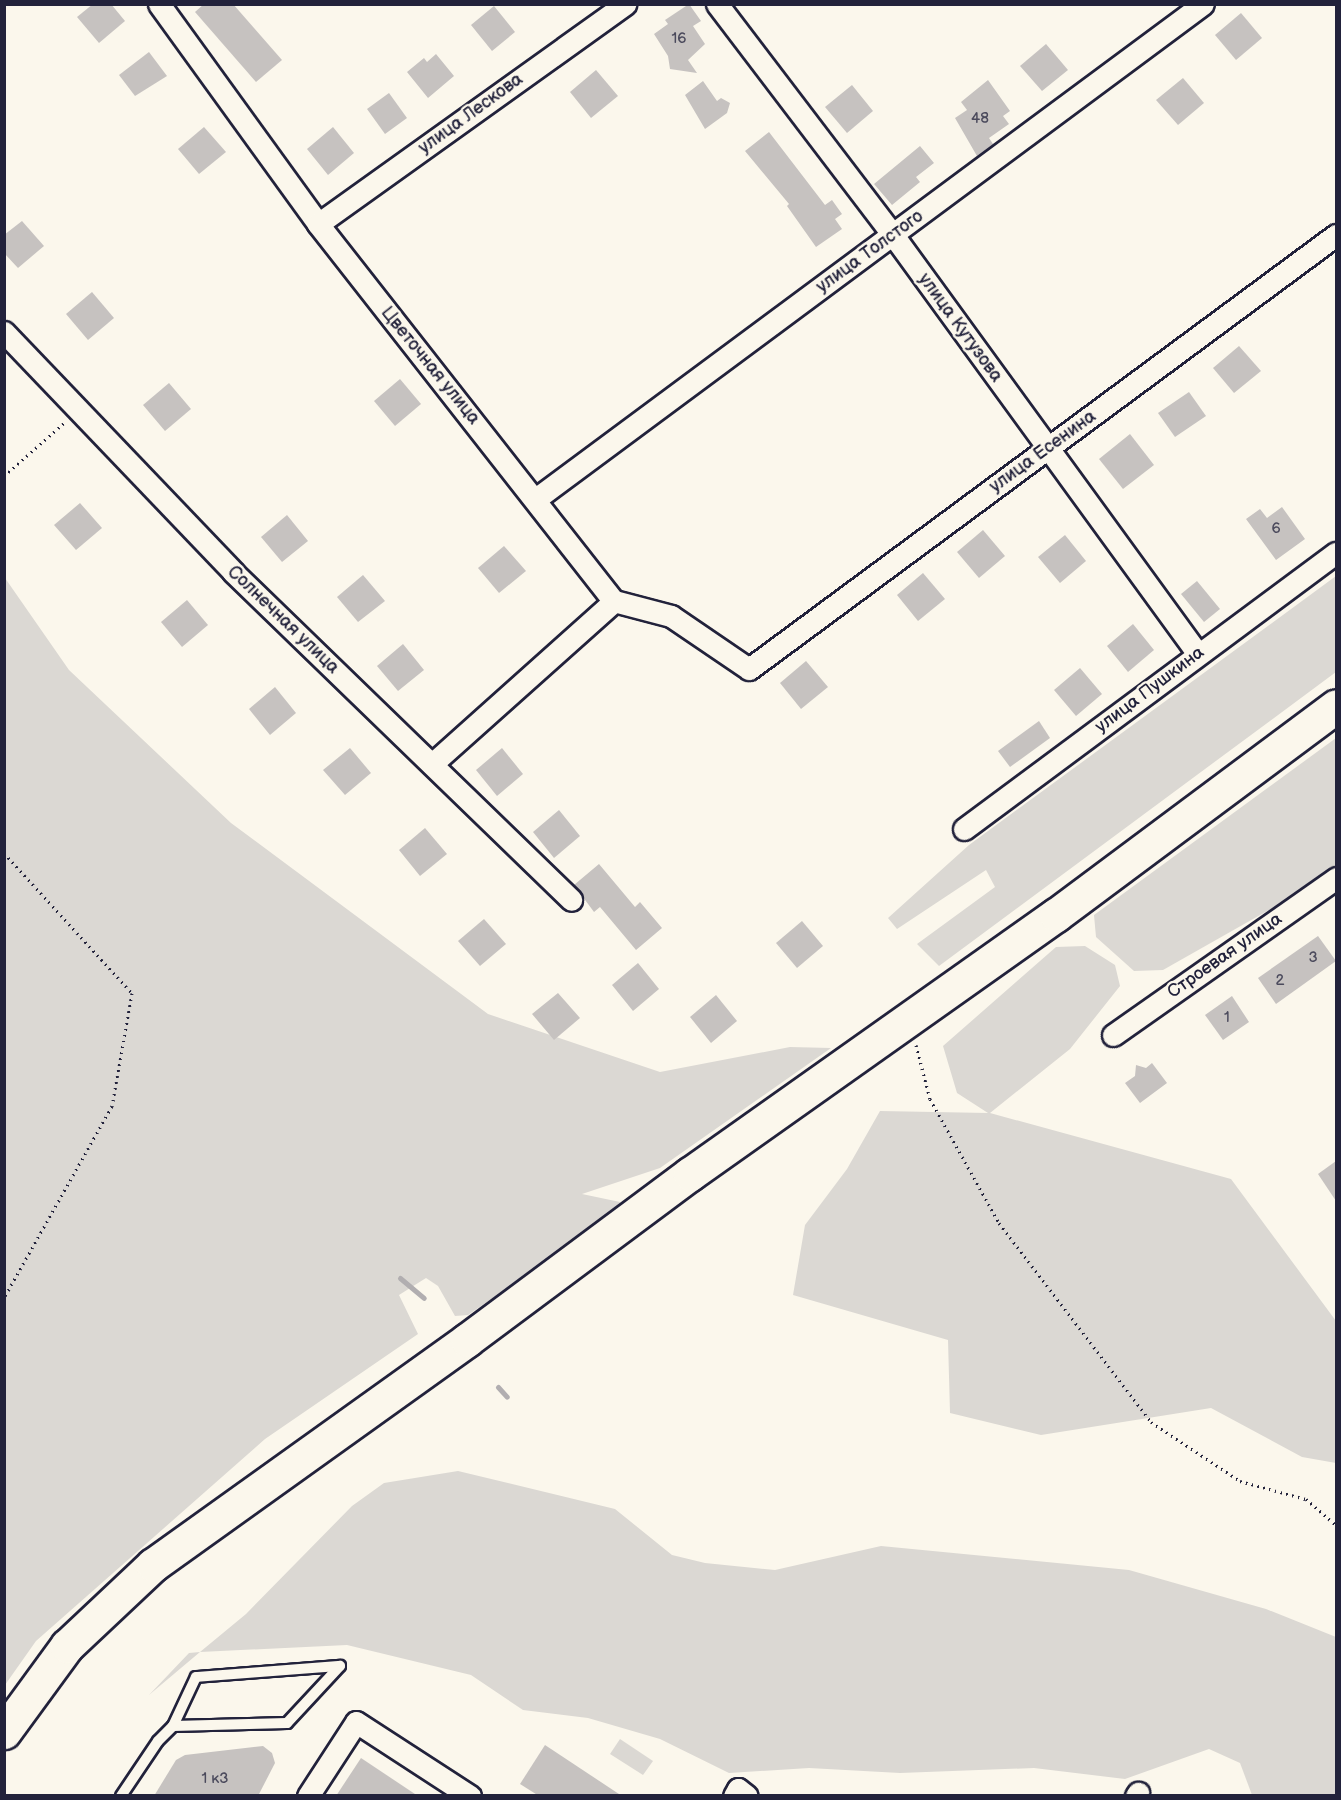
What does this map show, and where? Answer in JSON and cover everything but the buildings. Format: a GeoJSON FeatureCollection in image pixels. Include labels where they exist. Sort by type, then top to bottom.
{"type":"FeatureCollection","features":[{"type":"Feature","properties":{"kind":"main road"},"geometry":{"type":"LineString","coordinates":[[4,1732],[67,1646],[153,1565],[467,1340],[690,1174],[904,1024],[1336,706]]}},
{"type":"Feature","properties":{"kind":"street","name":"Цветочная улица"},"geometry":{"type":"LineString","coordinates":[[159,4],[318,224],[537,498],[614,601]]}},
{"type":"Feature","properties":{"kind":"street","name":"улица Лескова"},"geometry":{"type":"LineString","coordinates":[[318,224],[625,4]]}},
{"type":"Feature","properties":{"kind":"street","name":"улица Кутузова"},"geometry":{"type":"LineString","coordinates":[[717,4],[893,235],[1198,654]]}},
{"type":"Feature","properties":{"kind":"street","name":"улица Толстого"},"geometry":{"type":"LineString","coordinates":[[537,498],[1203,4]]}},
{"type":"Feature","properties":{"kind":"street","name":"улица Есенина"},"geometry":{"type":"LineString","coordinates":[[614,601],[671,616],[749,669],[1336,235]]}},
{"type":"Feature","properties":{"kind":"street","name":"Солнечная улица"},"geometry":{"type":"LineString","coordinates":[[4,332],[233,572],[571,900]]}},
{"type":"Feature","properties":{"kind":"street","name":"улица Пушкина"},"geometry":{"type":"LineString","coordinates":[[964,829],[1336,553]]}},
{"type":"Feature","properties":{"kind":"street"},"geometry":{"type":"LineString","coordinates":[[432,764],[614,601]]}},
{"type":"Feature","properties":{"kind":"street","name":"Строевая улица"},"geometry":{"type":"LineString","coordinates":[[1113,1035],[1336,878]]}},
{"type":"Feature","properties":{"kind":"street"},"geometry":{"type":"LineString","coordinates":[[308,1796],[356,1722],[470,1796]]}},
{"type":"Feature","properties":{"kind":"street"},"geometry":{"type":"LineString","coordinates":[[734,1796],[738,1790],[747,1796]]}},
{"type":"Feature","properties":{"kind":"lane"},"geometry":{"type":"LineString","coordinates":[[121,1796],[158,1741],[173,1726],[196,1677],[340,1666],[287,1723],[173,1726]]}},
{"type":"Feature","properties":{"kind":"path"},"geometry":{"type":"LineString","coordinates":[[4,476],[78,411]]}},
{"type":"Feature","properties":{"kind":"path"},"geometry":{"type":"LineString","coordinates":[[4,853],[132,993],[112,1106],[4,1298]]}},
{"type":"Feature","properties":{"kind":"path"},"geometry":{"type":"LineString","coordinates":[[904,1024],[918,1050],[930,1099],[999,1223],[1151,1422],[1240,1481],[1306,1498],[1336,1525]]}},
{"type":"Feature","properties":{"kind":"shaded area"},"geometry":{"type":"Polygon","coordinates":[[[1336,576],[1336,672],[939,966],[917,944],[995,887],[986,870],[897,929],[888,918],[969,845],[1336,576]]]}},
{"type":"Feature","properties":{"kind":"shaded area"},"geometry":{"type":"Polygon","coordinates":[[[5,578],[69,670],[231,823],[488,1014],[660,1072],[790,1047],[831,1048],[660,1168],[582,1194],[620,1202],[618,1211],[468,1315],[455,1316],[438,1286],[426,1278],[399,1295],[418,1334],[265,1439],[36,1641],[5,1685],[5,578]]]}},
{"type":"Feature","properties":{"kind":"shaded area"},"geometry":{"type":"Polygon","coordinates":[[[1336,738],[1336,872],[1163,970],[1134,971],[1096,937],[1094,915],[1336,738]]]}},
{"type":"Feature","properties":{"kind":"shaded area"},"geometry":{"type":"Polygon","coordinates":[[[1085,946],[1115,965],[1120,986],[1070,1049],[990,1113],[1231,1179],[1336,1321],[1336,1463],[1302,1457],[1211,1408],[1041,1435],[950,1413],[948,1340],[793,1295],[805,1225],[847,1169],[880,1111],[988,1113],[957,1093],[943,1046],[1056,947],[1085,946]]]}},
{"type":"Feature","properties":{"kind":"shaded area"},"geometry":{"type":"Polygon","coordinates":[[[458,1471],[615,1509],[672,1555],[705,1563],[775,1570],[881,1546],[1129,1570],[1266,1609],[1336,1637],[1336,1795],[1252,1795],[1240,1763],[1209,1749],[1125,1779],[1034,1768],[900,1773],[809,1768],[729,1773],[660,1739],[588,1718],[523,1710],[471,1675],[347,1645],[200,1652],[246,1614],[352,1506],[384,1483],[458,1471]]]}},
{"type":"Feature","properties":{"kind":"shaded area"},"geometry":{"type":"Polygon","coordinates":[[[200,1652],[149,1695],[189,1653],[200,1652]]]}},
{"type":"Feature","properties":{"kind":"shaded area"},"geometry":{"type":"Polygon","coordinates":[[[620,1739],[653,1761],[643,1775],[610,1754],[620,1739]]]}},
{"type":"Feature","properties":{"kind":"waterway"},"geometry":{"type":"LineString","coordinates":[[400,1278],[424,1298]]}},
{"type":"Feature","properties":{"kind":"waterway"},"geometry":{"type":"LineString","coordinates":[[498,1387],[507,1397]]}}]}
